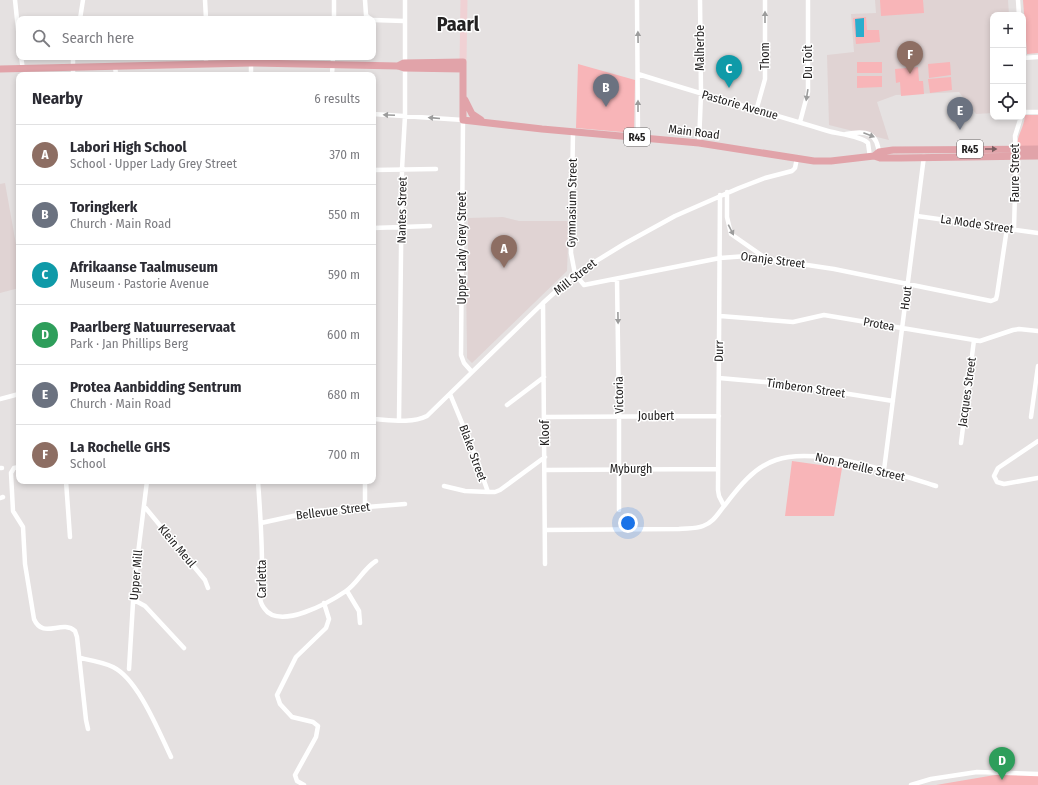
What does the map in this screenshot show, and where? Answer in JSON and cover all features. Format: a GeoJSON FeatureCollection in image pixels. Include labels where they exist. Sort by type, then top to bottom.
{"type":"FeatureCollection","features":[{"type":"Feature","properties":{"kind":"main road"},"geometry":{"type":"LineString","coordinates":[[463,120],[464,0]]}},
{"type":"Feature","properties":{"kind":"main road"},"geometry":{"type":"LineString","coordinates":[[0,69],[27,71],[73,71],[115,66],[206,61],[251,63],[333,61],[402,66],[463,65]]}},
{"type":"Feature","properties":{"kind":"main road"},"geometry":{"type":"LineString","coordinates":[[463,92],[472,114],[478,119],[491,123]]}},
{"type":"Feature","properties":{"kind":"main road","name":"Main Road"},"geometry":{"type":"LineString","coordinates":[[463,120],[573,132],[699,143],[826,161],[876,156],[892,150],[924,154],[1016,153],[1038,156]]}},
{"type":"Feature","properties":{"kind":"main road","name":"Main Road"},"geometry":{"type":"LineString","coordinates":[[1016,153],[1038,149]]}},
{"type":"Feature","properties":{"kind":"street"},"geometry":{"type":"LineString","coordinates":[[15,0],[17,16]]}},
{"type":"Feature","properties":{"kind":"street"},"geometry":{"type":"LineString","coordinates":[[80,16],[83,0]]}},
{"type":"Feature","properties":{"kind":"street"},"geometry":{"type":"LineString","coordinates":[[205,0],[206,16]]}},
{"type":"Feature","properties":{"kind":"street"},"geometry":{"type":"LineString","coordinates":[[334,0],[334,16]]}},
{"type":"Feature","properties":{"kind":"street"},"geometry":{"type":"LineString","coordinates":[[365,0],[367,16]]}},
{"type":"Feature","properties":{"kind":"street","name":"Nantes Street"},"geometry":{"type":"LineString","coordinates":[[399,420],[404,116],[402,66],[405,0]]}},
{"type":"Feature","properties":{"kind":"street"},"geometry":{"type":"LineString","coordinates":[[637,0],[638,137]]}},
{"type":"Feature","properties":{"kind":"street","name":"Malherbe"},"geometry":{"type":"LineString","coordinates":[[699,143],[701,94],[700,0]]}},
{"type":"Feature","properties":{"kind":"street","name":"Thom"},"geometry":{"type":"LineString","coordinates":[[756,111],[765,79],[765,0]]}},
{"type":"Feature","properties":{"kind":"street","name":"Du Toit"},"geometry":{"type":"LineString","coordinates":[[800,122],[808,92],[808,0]]}},
{"type":"Feature","properties":{"kind":"street"},"geometry":{"type":"LineString","coordinates":[[1018,0],[1019,12]]}},
{"type":"Feature","properties":{"kind":"street"},"geometry":{"type":"LineString","coordinates":[[376,20],[404,21]]}},
{"type":"Feature","properties":{"kind":"street"},"geometry":{"type":"LineString","coordinates":[[1026,58],[1038,57]]}},
{"type":"Feature","properties":{"kind":"street"},"geometry":{"type":"LineString","coordinates":[[22,60],[27,71]]}},
{"type":"Feature","properties":{"kind":"street"},"geometry":{"type":"LineString","coordinates":[[73,71],[74,60]]}},
{"type":"Feature","properties":{"kind":"street"},"geometry":{"type":"LineString","coordinates":[[332,72],[333,61]]}},
{"type":"Feature","properties":{"kind":"street"},"geometry":{"type":"LineString","coordinates":[[251,63],[251,72]]}},
{"type":"Feature","properties":{"kind":"street"},"geometry":{"type":"LineString","coordinates":[[115,66],[116,72]]}},
{"type":"Feature","properties":{"kind":"street","name":"Pastorie Avenue"},"geometry":{"type":"LineString","coordinates":[[638,74],[745,106],[756,111],[865,140],[876,156]]}},
{"type":"Feature","properties":{"kind":"street"},"geometry":{"type":"LineString","coordinates":[[1026,112],[1038,112]]}},
{"type":"Feature","properties":{"kind":"street"},"geometry":{"type":"LineString","coordinates":[[376,114],[463,120]]}},
{"type":"Feature","properties":{"kind":"street","name":"Upper Lady Grey Street"},"geometry":{"type":"LineString","coordinates":[[463,120],[461,355],[464,363],[472,372]]}},
{"type":"Feature","properties":{"kind":"street","name":"Faure Street"},"geometry":{"type":"LineString","coordinates":[[1014,229],[1015,136],[1020,120]]}},
{"type":"Feature","properties":{"kind":"street","name":"Gymnasium Street"},"geometry":{"type":"LineString","coordinates":[[573,132],[571,253],[575,274]]}},
{"type":"Feature","properties":{"kind":"street","name":"Pastorie Avenue"},"geometry":{"type":"LineString","coordinates":[[842,135],[857,133],[873,136],[878,142],[876,156]]}},
{"type":"Feature","properties":{"kind":"street","name":"Hout"},"geometry":{"type":"LineString","coordinates":[[884,470],[924,154]]}},
{"type":"Feature","properties":{"kind":"street","name":"Mill Street"},"geometry":{"type":"LineString","coordinates":[[376,419],[416,420],[424,418],[575,274],[646,231],[720,195],[765,178],[791,172],[795,168],[797,158]]}},
{"type":"Feature","properties":{"kind":"street"},"geometry":{"type":"LineString","coordinates":[[376,170],[436,169]]}},
{"type":"Feature","properties":{"kind":"street"},"geometry":{"type":"LineString","coordinates":[[727,192],[727,217],[731,234],[765,258]]}},
{"type":"Feature","properties":{"kind":"street","name":"Durr"},"geometry":{"type":"LineString","coordinates":[[720,195],[718,490],[724,506]]}},
{"type":"Feature","properties":{"kind":"street","name":"La Mode Street"},"geometry":{"type":"LineString","coordinates":[[917,216],[1038,233]]}},
{"type":"Feature","properties":{"kind":"street"},"geometry":{"type":"LineString","coordinates":[[376,228],[430,226]]}},
{"type":"Feature","properties":{"kind":"street","name":"Oranje Street"},"geometry":{"type":"LineString","coordinates":[[575,274],[584,285],[720,258],[742,256],[765,258],[908,283],[989,301],[996,298],[1007,228]]}},
{"type":"Feature","properties":{"kind":"street","name":"Victoria"},"geometry":{"type":"LineString","coordinates":[[617,279],[619,510]]}},
{"type":"Feature","properties":{"kind":"street","name":"Kloof"},"geometry":{"type":"LineString","coordinates":[[543,303],[545,564]]}},
{"type":"Feature","properties":{"kind":"street","name":"Protea"},"geometry":{"type":"LineString","coordinates":[[720,316],[792,322],[824,315],[974,340],[984,340],[1019,329],[1038,331]]}},
{"type":"Feature","properties":{"kind":"street","name":"Jacques Street"},"geometry":{"type":"LineString","coordinates":[[961,443],[974,340]]}},
{"type":"Feature","properties":{"kind":"street"},"geometry":{"type":"LineString","coordinates":[[1031,416],[1038,369]]}},
{"type":"Feature","properties":{"kind":"street"},"geometry":{"type":"LineString","coordinates":[[507,405],[544,377]]}},
{"type":"Feature","properties":{"kind":"street","name":"Timberon Street"},"geometry":{"type":"LineString","coordinates":[[719,378],[786,384],[893,402]]}},
{"type":"Feature","properties":{"kind":"street","name":"Blake Street"},"geometry":{"type":"LineString","coordinates":[[450,394],[472,447],[488,492],[500,490],[545,457]]}},
{"type":"Feature","properties":{"kind":"street"},"geometry":{"type":"LineString","coordinates":[[0,399],[16,395]]}},
{"type":"Feature","properties":{"kind":"street","name":"Joubert"},"geometry":{"type":"LineString","coordinates":[[544,417],[719,416]]}},
{"type":"Feature","properties":{"kind":"street"},"geometry":{"type":"LineString","coordinates":[[1038,441],[998,468],[995,472],[995,479],[997,482],[1004,484],[1038,478]]}},
{"type":"Feature","properties":{"kind":"street","name":"Non Pareille Street"},"geometry":{"type":"LineString","coordinates":[[545,530],[698,528],[713,520],[755,472],[776,460],[792,456],[824,457],[884,470],[936,486]]}},
{"type":"Feature","properties":{"kind":"street"},"geometry":{"type":"LineString","coordinates":[[16,468],[11,472],[13,511],[23,527],[25,564],[34,619],[36,625],[42,628],[69,627],[73,629],[78,637],[88,729]]}},
{"type":"Feature","properties":{"kind":"street","name":"Myburgh"},"geometry":{"type":"LineString","coordinates":[[545,470],[718,469]]}},
{"type":"Feature","properties":{"kind":"street"},"geometry":{"type":"LineString","coordinates":[[66,484],[70,537]]}},
{"type":"Feature","properties":{"kind":"street","name":"Upper Mill"},"geometry":{"type":"LineString","coordinates":[[129,668],[134,586],[147,484]]}},
{"type":"Feature","properties":{"kind":"street","name":"Carletta"},"geometry":{"type":"LineString","coordinates":[[258,484],[262,567],[260,596],[262,604],[266,610],[276,616],[292,616],[324,603],[347,591],[353,586],[367,568],[376,562]]}},
{"type":"Feature","properties":{"kind":"street"},"geometry":{"type":"LineString","coordinates":[[365,484],[365,507]]}},
{"type":"Feature","properties":{"kind":"street"},"geometry":{"type":"LineString","coordinates":[[444,486],[465,491],[488,492]]}},
{"type":"Feature","properties":{"kind":"street","name":"Bellevue Street"},"geometry":{"type":"LineString","coordinates":[[261,523],[316,511],[405,504]]}},
{"type":"Feature","properties":{"kind":"street","name":"Klein Meul"},"geometry":{"type":"LineString","coordinates":[[144,506],[205,580],[208,588]]}},
{"type":"Feature","properties":{"kind":"street"},"geometry":{"type":"LineString","coordinates":[[347,591],[359,612],[360,623]]}},
{"type":"Feature","properties":{"kind":"street"},"geometry":{"type":"LineString","coordinates":[[134,600],[149,611],[184,648]]}},
{"type":"Feature","properties":{"kind":"street"},"geometry":{"type":"LineString","coordinates":[[304,785],[297,781],[295,775],[316,737],[318,728],[315,723],[292,717],[280,704],[277,695],[296,657],[326,628],[328,619],[324,603]]}},
{"type":"Feature","properties":{"kind":"street"},"geometry":{"type":"LineString","coordinates":[[80,658],[114,667],[129,680],[144,704],[171,757]]}},
{"type":"Feature","properties":{"kind":"street"},"geometry":{"type":"LineString","coordinates":[[911,785],[931,779],[976,772],[1038,774]]}},
{"type":"Feature","properties":{"kind":"shaded area"},"geometry":{"type":"Polygon","coordinates":[[[875,0],[1008,0],[1009,12],[990,12],[990,113],[976,114],[959,92],[896,95],[877,102],[889,140],[829,125],[827,55],[854,52],[851,14],[876,13],[875,0]]]}},
{"type":"Feature","properties":{"kind":"shaded area"},"geometry":{"type":"Polygon","coordinates":[[[880,0],[923,0],[924,13],[881,16],[880,0]]]}},
{"type":"Feature","properties":{"kind":"shaded area"},"geometry":{"type":"Polygon","coordinates":[[[1023,0],[1038,0],[1038,53],[1027,54],[1026,12],[1024,12],[1023,0]]]}},
{"type":"Feature","properties":{"kind":"shaded area"},"geometry":{"type":"Polygon","coordinates":[[[866,17],[867,30],[879,30],[880,42],[856,44],[853,18],[866,17]]]}},
{"type":"Feature","properties":{"kind":"shaded area"},"geometry":{"type":"Polygon","coordinates":[[[857,62],[882,62],[882,73],[857,73],[857,62]]]}},
{"type":"Feature","properties":{"kind":"shaded area"},"geometry":{"type":"Polygon","coordinates":[[[950,62],[951,75],[929,78],[928,64],[950,62]]]}},
{"type":"Feature","properties":{"kind":"shaded area"},"geometry":{"type":"Polygon","coordinates":[[[578,64],[635,80],[634,133],[576,128],[578,64]]]}},
{"type":"Feature","properties":{"kind":"shaded area"},"geometry":{"type":"Polygon","coordinates":[[[918,67],[919,81],[923,81],[924,94],[901,96],[900,82],[896,83],[895,69],[918,67]]]}},
{"type":"Feature","properties":{"kind":"shaded area"},"geometry":{"type":"Polygon","coordinates":[[[857,76],[882,76],[882,87],[857,88],[857,76]]]}},
{"type":"Feature","properties":{"kind":"shaded area"},"geometry":{"type":"Polygon","coordinates":[[[951,77],[952,90],[930,93],[928,79],[951,77]]]}},
{"type":"Feature","properties":{"kind":"shaded area"},"geometry":{"type":"Polygon","coordinates":[[[1026,115],[1038,115],[1038,148],[1017,149],[1024,120],[1026,120],[1026,115]]]}},
{"type":"Feature","properties":{"kind":"shaded area"},"geometry":{"type":"Polygon","coordinates":[[[5,183],[16,244],[16,289],[0,293],[0,184],[5,183]]]}},
{"type":"Feature","properties":{"kind":"shaded area"},"geometry":{"type":"Polygon","coordinates":[[[503,217],[519,221],[569,221],[567,271],[472,363],[467,358],[466,282],[468,281],[468,218],[503,217]]]}},
{"type":"Feature","properties":{"kind":"shaded area"},"geometry":{"type":"Polygon","coordinates":[[[792,461],[842,468],[834,516],[785,516],[792,461]]]}},
{"type":"Feature","properties":{"kind":"shaded area"},"geometry":{"type":"Polygon","coordinates":[[[995,775],[1038,775],[1038,785],[936,785],[995,775]]]}},
{"type":"Feature","properties":{"kind":"water"},"geometry":{"type":"Polygon","coordinates":[[[864,18],[864,37],[856,37],[855,19],[864,18]]]}},
{"type":"Feature","properties":{"kind":"place","name":"La Rochelle GHS"},"geometry":{"type":"Point","coordinates":[910,74]}},
{"type":"Feature","properties":{"kind":"place","name":"Afrikaanse Taalmuseum"},"geometry":{"type":"Point","coordinates":[729,88]}},
{"type":"Feature","properties":{"kind":"place","name":"Toringkerk"},"geometry":{"type":"Point","coordinates":[606,107]}},
{"type":"Feature","properties":{"kind":"place","name":"Protea Aanbidding Sentrum"},"geometry":{"type":"Point","coordinates":[960,130]}},
{"type":"Feature","properties":{"kind":"place","name":"Labori High School"},"geometry":{"type":"Point","coordinates":[504,268]}},
{"type":"Feature","properties":{"kind":"place","name":"Paarlberg Natuurreservaat"},"geometry":{"type":"Point","coordinates":[1002,780]}},
{"type":"Feature","properties":{"kind":"district","name":"Paarl"},"geometry":{"type":"Point","coordinates":[458,24]}}]}
